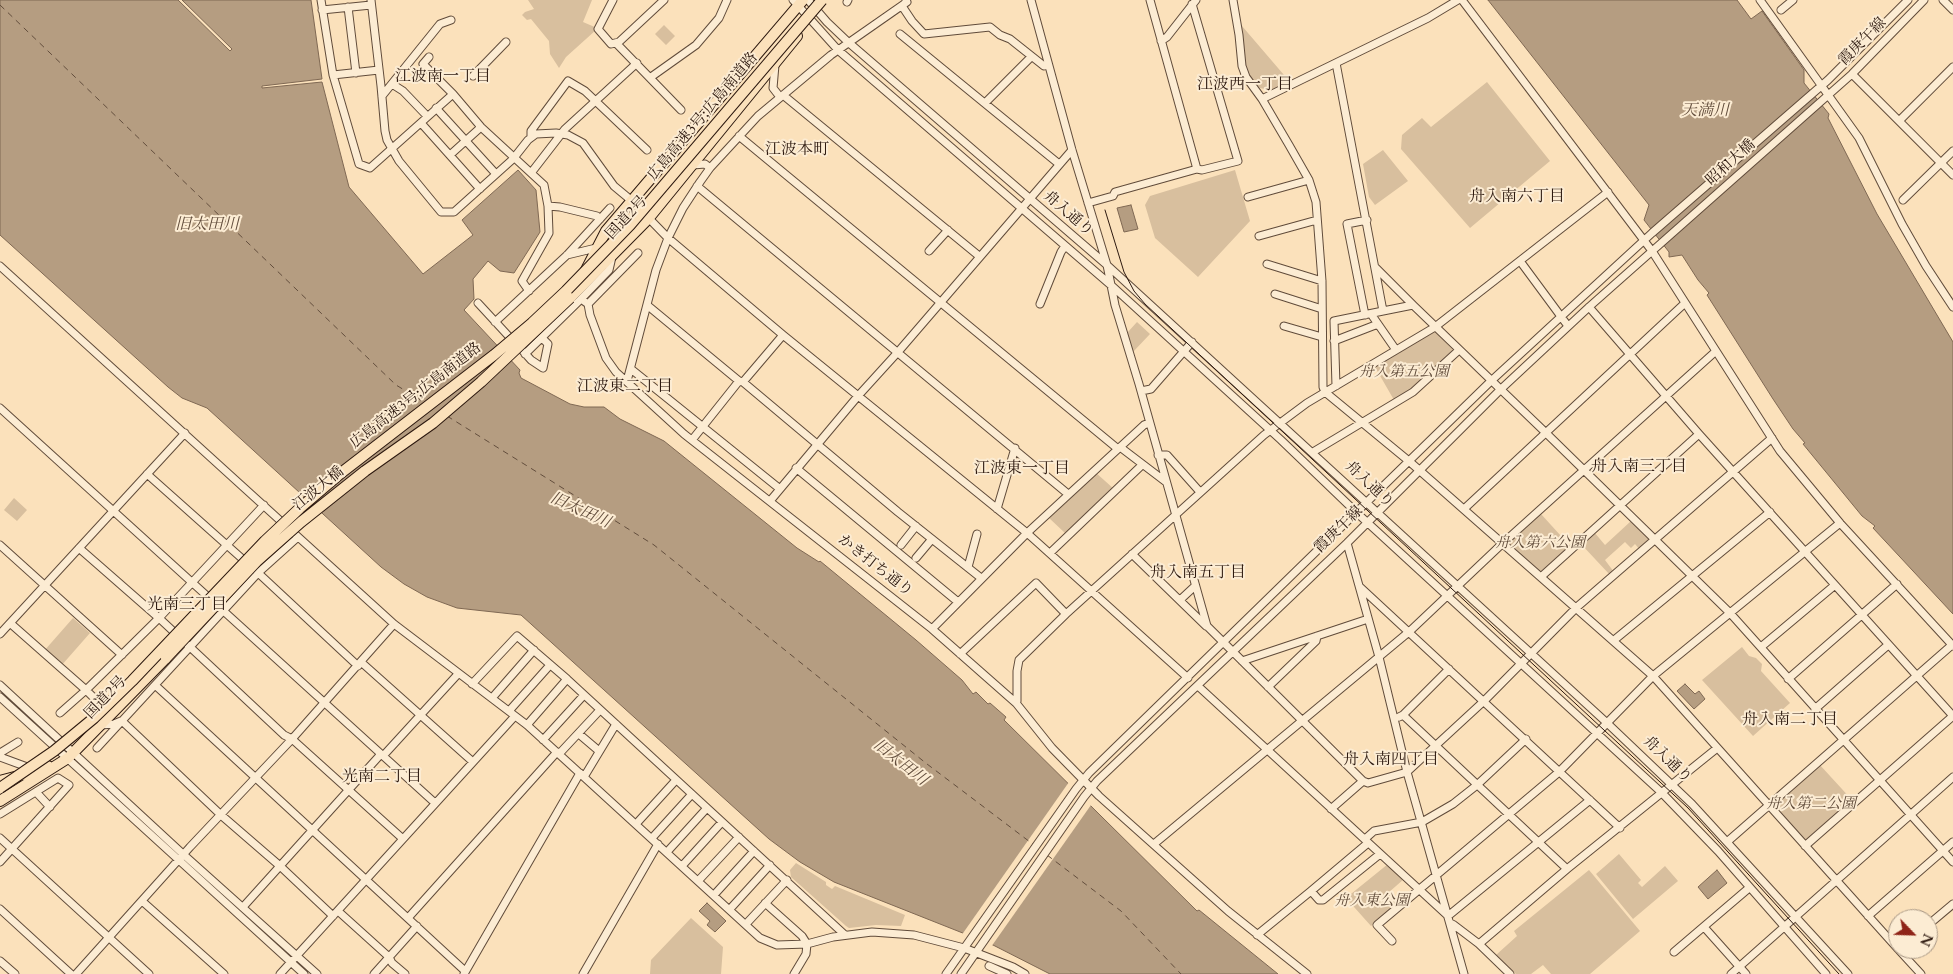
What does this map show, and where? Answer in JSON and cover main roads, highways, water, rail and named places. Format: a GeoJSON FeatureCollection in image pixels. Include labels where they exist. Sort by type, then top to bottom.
{"type":"FeatureCollection","features":[{"type":"Feature","properties":{"kind":"highway","name":"広島高速3号;広島南道路"},"geometry":{"type":"LineString","coordinates":[[0,788],[54,751],[94,718],[132,681],[265,540],[300,508],[340,473],[494,355],[566,291],[630,225],[822,0]]}},
{"type":"Feature","properties":{"kind":"highway","name":"国道2号"},"geometry":{"type":"LineString","coordinates":[[576,296],[613,254],[648,219],[809,20],[828,0]]}},
{"type":"Feature","properties":{"kind":"highway","name":"国道2号"},"geometry":{"type":"LineString","coordinates":[[576,296],[596,248],[606,231],[798,2]]}},
{"type":"Feature","properties":{"kind":"highway","name":"江波大橋"},"geometry":{"type":"LineString","coordinates":[[166,658],[257,561],[365,471],[433,423],[576,296]]}},
{"type":"Feature","properties":{"kind":"highway","name":"国道2号"},"geometry":{"type":"LineString","coordinates":[[0,802],[41,772],[71,755],[166,658]]}},
{"type":"Feature","properties":{"kind":"highway","name":"国道2号"},"geometry":{"type":"LineString","coordinates":[[0,781],[41,772]]}},
{"type":"Feature","properties":{"kind":"water","name":"旧太田川"},"geometry":{"type":"Polygon","coordinates":[[[0,0],[178,0],[230,51],[232,49],[182,0],[311,0],[322,79],[262,86],[262,88],[322,82],[349,187],[423,274],[473,235],[462,220],[518,170],[536,190],[540,232],[514,273],[500,271],[488,261],[473,279],[474,299],[464,310],[520,370],[521,378],[570,404],[584,407],[604,407],[620,419],[664,441],[797,548],[820,561],[916,640],[962,680],[973,694],[976,692],[988,704],[990,703],[1006,717],[1004,720],[1197,911],[1199,910],[1278,974],[1050,974],[993,945],[834,882],[800,862],[769,839],[521,615],[457,608],[427,597],[404,584],[381,567],[207,408],[182,398],[168,387],[0,235],[0,0]]]}},
{"type":"Feature","properties":{"kind":"water","name":"天満川"},"geometry":{"type":"Polygon","coordinates":[[[1488,0],[1737,0],[1751,19],[1762,11],[1804,70],[1804,83],[1829,114],[1828,118],[1877,214],[1953,342],[1953,614],[1873,528],[1875,526],[1862,516],[1803,444],[1805,443],[1773,399],[1707,295],[1709,293],[1682,255],[1669,257],[1669,252],[1644,220],[1649,205],[1488,0]]]}},
{"type":"Feature","properties":{"kind":"water"},"geometry":{"type":"Polygon","coordinates":[[[1131,205],[1138,229],[1124,232],[1117,208],[1131,205]]]}},
{"type":"Feature","properties":{"kind":"water"},"geometry":{"type":"Polygon","coordinates":[[[1685,684],[1695,694],[1699,691],[1705,699],[1694,709],[1677,691],[1685,684]]]}},
{"type":"Feature","properties":{"kind":"water"},"geometry":{"type":"Polygon","coordinates":[[[1717,870],[1727,883],[1708,899],[1698,887],[1717,870]]]}},
{"type":"Feature","properties":{"kind":"water"},"geometry":{"type":"Polygon","coordinates":[[[707,903],[726,921],[715,932],[707,925],[710,921],[699,911],[707,903]]]}},
{"type":"Feature","properties":{"kind":"tram line"},"geometry":{"type":"LineString","coordinates":[[1105,210],[1124,272],[1134,291],[1145,304],[1688,808],[1839,974]]}},
{"type":"Feature","properties":{"kind":"district","name":"江波南一丁目"},"geometry":{"type":"Point","coordinates":[443,77]}},
{"type":"Feature","properties":{"kind":"district","name":"江波西一丁目"},"geometry":{"type":"Point","coordinates":[1245,85]}},
{"type":"Feature","properties":{"kind":"district","name":"江波本町"},"geometry":{"type":"Point","coordinates":[797,150]}},
{"type":"Feature","properties":{"kind":"district","name":"舟入南六丁目"},"geometry":{"type":"Point","coordinates":[1517,197]}},
{"type":"Feature","properties":{"kind":"district","name":"江波東二丁目"},"geometry":{"type":"Point","coordinates":[625,387]}},
{"type":"Feature","properties":{"kind":"district","name":"舟入南三丁目"},"geometry":{"type":"Point","coordinates":[1639,467]}},
{"type":"Feature","properties":{"kind":"district","name":"江波東一丁目"},"geometry":{"type":"Point","coordinates":[1022,469]}},
{"type":"Feature","properties":{"kind":"district","name":"舟入南五丁目"},"geometry":{"type":"Point","coordinates":[1198,573]}},
{"type":"Feature","properties":{"kind":"district","name":"光南三丁目"},"geometry":{"type":"Point","coordinates":[187,605]}},
{"type":"Feature","properties":{"kind":"district","name":"舟入南二丁目"},"geometry":{"type":"Point","coordinates":[1790,720]}},
{"type":"Feature","properties":{"kind":"district","name":"舟入南四丁目"},"geometry":{"type":"Point","coordinates":[1391,760]}},
{"type":"Feature","properties":{"kind":"district","name":"光南二丁目"},"geometry":{"type":"Point","coordinates":[382,777]}},
{"type":"Feature","properties":{"kind":"park label","name":"舟入第五公園"},"geometry":{"type":"Point","coordinates":[1404,373]}},
{"type":"Feature","properties":{"kind":"park label","name":"舟入第六公園"},"geometry":{"type":"Point","coordinates":[1540,544]}},
{"type":"Feature","properties":{"kind":"park label","name":"舟入第二公園"},"geometry":{"type":"Point","coordinates":[1811,805]}},
{"type":"Feature","properties":{"kind":"park label","name":"舟入東公園"},"geometry":{"type":"Point","coordinates":[1372,902]}}]}
